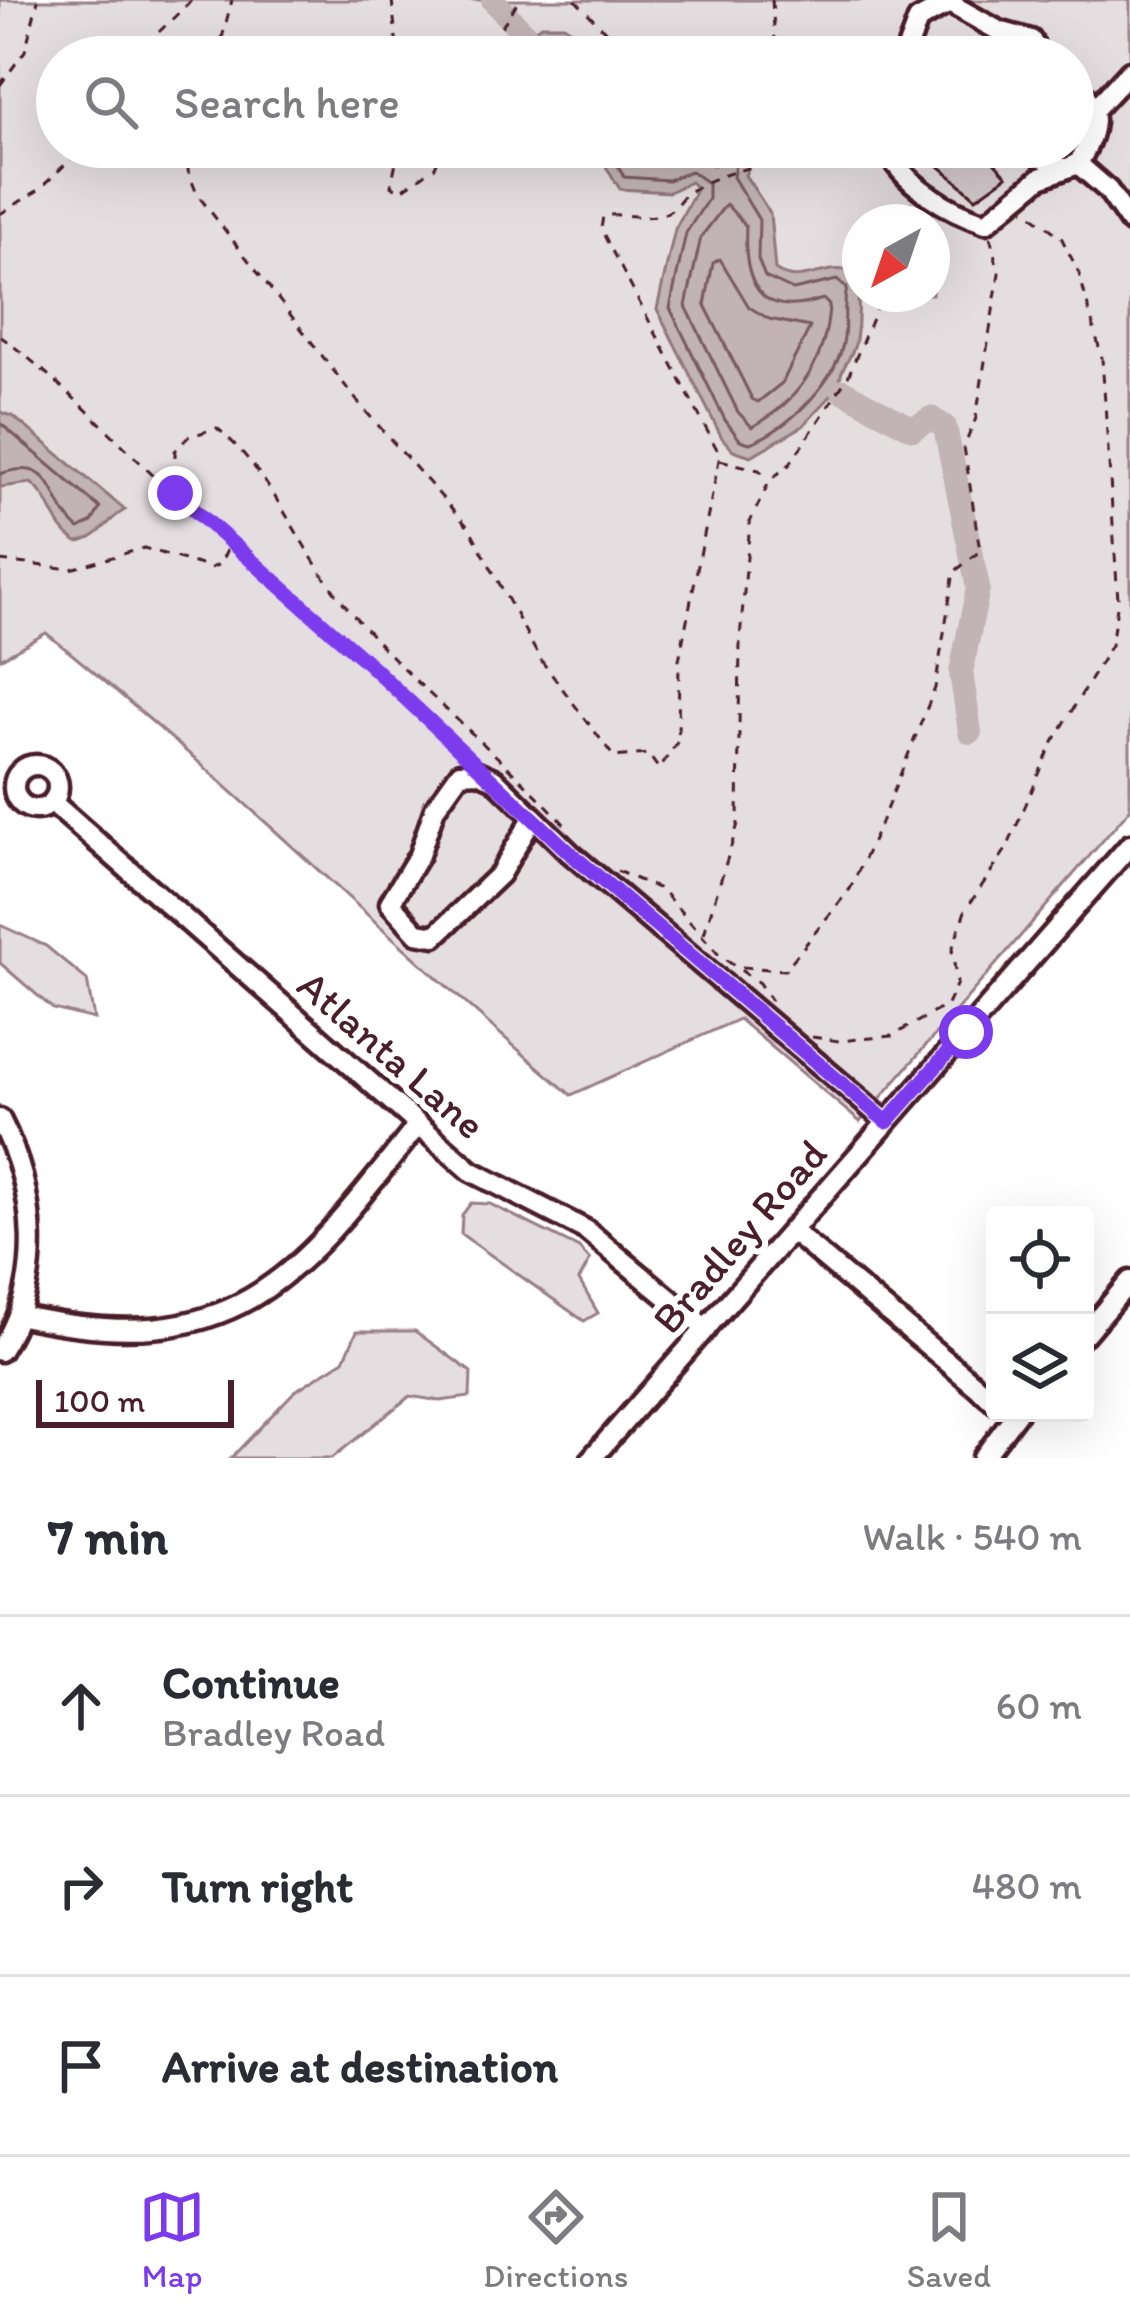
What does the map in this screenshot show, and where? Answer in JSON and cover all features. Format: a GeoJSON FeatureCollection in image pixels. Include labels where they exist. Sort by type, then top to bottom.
{"type":"FeatureCollection","features":[{"type":"Feature","properties":{"kind":"street"},"geometry":{"type":"LineString","coordinates":[[912,36],[918,20],[933,7],[950,3],[966,5],[1024,36]]}},
{"type":"Feature","properties":{"kind":"street"},"geometry":{"type":"LineString","coordinates":[[1094,131],[1094,110],[1130,70]]}},
{"type":"Feature","properties":{"kind":"street"},"geometry":{"type":"LineString","coordinates":[[899,168],[919,186],[986,223],[1064,168]]}},
{"type":"Feature","properties":{"kind":"street"},"geometry":{"type":"LineString","coordinates":[[1073,168],[1127,211]]}},
{"type":"Feature","properties":{"kind":"street"},"geometry":{"type":"LineString","coordinates":[[533,818],[500,874],[435,936],[417,932],[391,903],[419,855],[435,808],[460,773],[478,772],[533,818],[887,1122]]}},
{"type":"Feature","properties":{"kind":"street","name":"Atlanta Lane"},"geometry":{"type":"LineString","coordinates":[[52,803],[471,1171],[586,1231],[706,1329]]}},
{"type":"Feature","properties":{"kind":"street","name":"Bradley Road"},"geometry":{"type":"LineString","coordinates":[[592,1458],[1130,845]]}},
{"type":"Feature","properties":{"kind":"street"},"geometry":{"type":"LineString","coordinates":[[0,1119],[22,1179],[33,1250],[22,1316],[0,1351]]}},
{"type":"Feature","properties":{"kind":"street"},"geometry":{"type":"LineString","coordinates":[[22,1316],[84,1330],[148,1331],[224,1315],[283,1280],[334,1231],[417,1126]]}},
{"type":"Feature","properties":{"kind":"street"},"geometry":{"type":"LineString","coordinates":[[792,1231],[986,1394]]}},
{"type":"Feature","properties":{"kind":"street"},"geometry":{"type":"LineString","coordinates":[[1094,1323],[1130,1281]]}},
{"type":"Feature","properties":{"kind":"street"},"geometry":{"type":"LineString","coordinates":[[983,1458],[1008,1422]]}},
{"type":"Feature","properties":{"kind":"path"},"geometry":{"type":"LineString","coordinates":[[0,85],[25,51],[38,0]]}},
{"type":"Feature","properties":{"kind":"path"},"geometry":{"type":"LineString","coordinates":[[152,36],[174,11],[192,0]]}},
{"type":"Feature","properties":{"kind":"path"},"geometry":{"type":"LineString","coordinates":[[223,36],[232,0]]}},
{"type":"Feature","properties":{"kind":"path"},"geometry":{"type":"LineString","coordinates":[[392,0],[393,36]]}},
{"type":"Feature","properties":{"kind":"path"},"geometry":{"type":"LineString","coordinates":[[575,0],[610,36]]}},
{"type":"Feature","properties":{"kind":"path"},"geometry":{"type":"LineString","coordinates":[[772,0],[775,36]]}},
{"type":"Feature","properties":{"kind":"path"},"geometry":{"type":"LineString","coordinates":[[493,36],[517,2]]}},
{"type":"Feature","properties":{"kind":"path"},"geometry":{"type":"LineString","coordinates":[[0,214],[40,189],[62,168]]}},
{"type":"Feature","properties":{"kind":"path"},"geometry":{"type":"LineString","coordinates":[[188,168],[196,194],[361,406],[457,512],[540,658],[614,757],[642,752],[659,769],[678,741],[679,660],[719,460],[697,405],[601,229],[603,216],[656,217],[674,211],[687,193],[757,168]]}},
{"type":"Feature","properties":{"kind":"path"},"geometry":{"type":"LineString","coordinates":[[392,168],[391,186],[402,190],[433,168]]}},
{"type":"Feature","properties":{"kind":"path"},"geometry":{"type":"LineString","coordinates":[[910,204],[919,186]]}},
{"type":"Feature","properties":{"kind":"path"},"geometry":{"type":"LineString","coordinates":[[812,1037],[839,1041],[892,1036],[947,1005],[957,983],[952,950],[965,911],[1007,848],[1052,744],[1111,645],[1118,600],[1109,416],[1093,314],[1061,237],[1012,201]]}},
{"type":"Feature","properties":{"kind":"path"},"geometry":{"type":"LineString","coordinates":[[740,967],[785,970],[850,889],[935,688],[954,572],[966,558],[978,556],[980,528],[964,447],[976,418],[999,273],[986,223]]}},
{"type":"Feature","properties":{"kind":"path"},"geometry":{"type":"LineString","coordinates":[[704,936],[738,824],[743,577],[750,522],[770,480],[789,465],[848,377],[875,312]]}},
{"type":"Feature","properties":{"kind":"path"},"geometry":{"type":"LineString","coordinates":[[0,336],[98,418],[230,545],[368,663],[478,772]]}},
{"type":"Feature","properties":{"kind":"path"},"geometry":{"type":"LineString","coordinates":[[175,493],[175,452],[188,437],[218,428],[262,477],[344,604],[443,711],[567,826]]}},
{"type":"Feature","properties":{"kind":"path"},"geometry":{"type":"LineString","coordinates":[[719,460],[760,470],[770,480]]}},
{"type":"Feature","properties":{"kind":"path"},"geometry":{"type":"LineString","coordinates":[[0,561],[36,570],[71,569],[144,548],[211,568],[220,564],[230,545]]}},
{"type":"Feature","properties":{"kind":"path"},"geometry":{"type":"LineString","coordinates":[[610,867],[662,890],[719,955],[759,983],[777,1011]]}},
{"type":"Feature","properties":{"kind":"shaded area"},"geometry":{"type":"Polygon","coordinates":[[[0,0],[1130,0],[1130,809],[860,1122],[739,1019],[571,1095],[46,633],[0,659],[0,0]]]}},
{"type":"Feature","properties":{"kind":"shaded area"},"geometry":{"type":"Polygon","coordinates":[[[0,925],[46,946],[87,980],[94,1019],[53,1009],[0,963],[0,925]]]}},
{"type":"Feature","properties":{"kind":"shaded area"},"geometry":{"type":"Polygon","coordinates":[[[471,1203],[490,1204],[579,1248],[590,1260],[579,1280],[598,1313],[584,1321],[461,1234],[462,1215],[471,1203]]]}},
{"type":"Feature","properties":{"kind":"shaded area"},"geometry":{"type":"Polygon","coordinates":[[[357,1331],[415,1331],[471,1372],[470,1397],[440,1401],[410,1396],[332,1458],[231,1458],[295,1391],[344,1360],[357,1331]]]}},
{"type":"Feature","properties":{"kind":"water"},"geometry":{"type":"Polygon","coordinates":[[[542,25],[564,25],[579,36],[523,36],[542,25]]]}},
{"type":"Feature","properties":{"kind":"water"},"geometry":{"type":"Polygon","coordinates":[[[607,168],[748,168],[745,175],[770,213],[775,270],[793,277],[842,269],[842,312],[858,312],[855,346],[840,386],[803,426],[751,456],[733,450],[722,438],[657,309],[675,229],[697,188],[690,182],[669,192],[620,189],[607,168]]]}},
{"type":"Feature","properties":{"kind":"water"},"geometry":{"type":"Polygon","coordinates":[[[0,412],[13,416],[125,510],[91,537],[77,542],[62,529],[31,483],[0,487],[0,412]]]}},
{"type":"Feature","properties":{"kind":"building"},"geometry":{"type":"Polygon","coordinates":[[[941,168],[1000,168],[1007,176],[976,198],[941,168]]]}},
{"type":"Feature","properties":{"kind":"waterway"},"geometry":{"type":"LineString","coordinates":[[493,0],[526,36]]}},
{"type":"Feature","properties":{"kind":"waterway"},"geometry":{"type":"LineString","coordinates":[[843,391],[913,429],[931,418],[945,427],[978,588],[961,672],[970,732]]}},
{"type":"Feature","properties":{"kind":"route"},"geometry":{"type":"LineString","coordinates":[[175,493],[215,534],[368,663],[478,772],[494,779],[570,853],[887,1122],[966,1032]]}}]}
